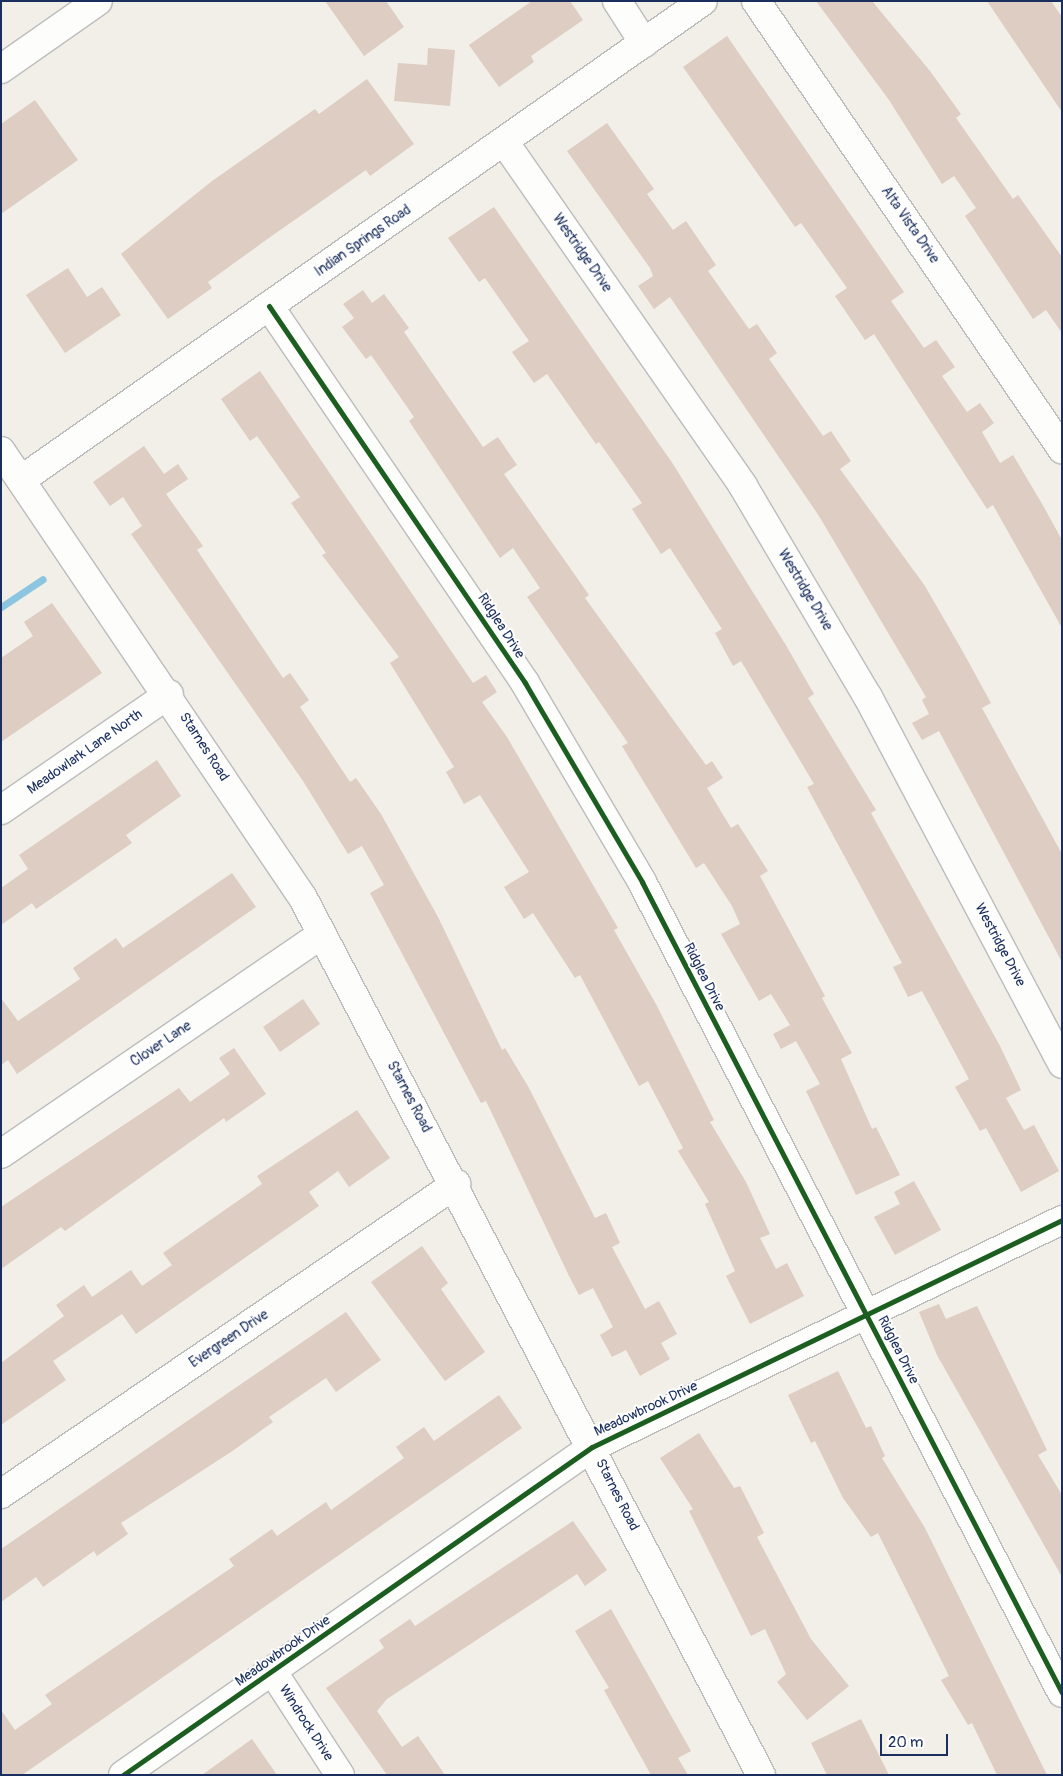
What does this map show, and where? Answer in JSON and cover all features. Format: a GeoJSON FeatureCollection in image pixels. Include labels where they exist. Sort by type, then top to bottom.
{"type":"FeatureCollection","features":[{"type":"Feature","properties":{"kind":"street"},"geometry":{"type":"LineString","coordinates":[[1,69],[98,1]]}},
{"type":"Feature","properties":{"kind":"street"},"geometry":{"type":"LineString","coordinates":[[617,1],[644,43]]}},
{"type":"Feature","properties":{"kind":"street","name":"Indian Springs Road"},"geometry":{"type":"LineString","coordinates":[[21,480],[505,143],[703,1]]}},
{"type":"Feature","properties":{"kind":"street","name":"Alta Vista Drive"},"geometry":{"type":"LineString","coordinates":[[756,1],[1062,450]]}},
{"type":"Feature","properties":{"kind":"street","name":"Westridge Drive"},"geometry":{"type":"LineString","coordinates":[[505,143],[743,486],[868,697],[1062,1064]]}},
{"type":"Feature","properties":{"kind":"street","name":"Ridglea Drive"},"geometry":{"type":"LineString","coordinates":[[269,306],[450,567],[592,796],[642,882],[1062,1693]]}},
{"type":"Feature","properties":{"kind":"street","name":"Starnes Road"},"geometry":{"type":"LineString","coordinates":[[1,451],[169,694],[322,934],[456,1184],[761,1775]]}},
{"type":"Feature","properties":{"kind":"street","name":"Meadowlark Lane North"},"geometry":{"type":"LineString","coordinates":[[1,810],[169,694]]}},
{"type":"Feature","properties":{"kind":"street","name":"Clover Lane"},"geometry":{"type":"LineString","coordinates":[[1,1154],[322,934]]}},
{"type":"Feature","properties":{"kind":"street","name":"Evergreen Drive"},"geometry":{"type":"LineString","coordinates":[[1,1494],[456,1184]]}},
{"type":"Feature","properties":{"kind":"street","name":"Meadowbrook Drive"},"geometry":{"type":"LineString","coordinates":[[123,1775],[273,1672],[592,1447],[868,1316],[1062,1220]]}},
{"type":"Feature","properties":{"kind":"street","name":"Windrock Drive"},"geometry":{"type":"LineString","coordinates":[[273,1672],[340,1775]]}},
{"type":"Feature","properties":{"kind":"building"},"geometry":{"type":"Polygon","coordinates":[[[325,1],[386,1],[404,27],[364,56],[325,1]]]}},
{"type":"Feature","properties":{"kind":"building"},"geometry":{"type":"Polygon","coordinates":[[[532,1],[570,1],[583,20],[531,56],[534,62],[499,87],[469,45],[532,1]]]}},
{"type":"Feature","properties":{"kind":"building"},"geometry":{"type":"Polygon","coordinates":[[[816,1],[872,1],[930,71],[961,114],[956,118],[1013,199],[1018,195],[1062,257],[1062,333],[1046,310],[1033,319],[965,216],[976,208],[954,176],[942,184],[889,100],[816,1]]]}},
{"type":"Feature","properties":{"kind":"building"},"geometry":{"type":"Polygon","coordinates":[[[987,1],[1051,1],[1062,17],[1062,112],[987,1]]]}},
{"type":"Feature","properties":{"kind":"building"},"geometry":{"type":"Polygon","coordinates":[[[727,36],[904,292],[891,301],[924,348],[936,340],[955,367],[942,376],[967,412],[980,403],[994,423],[982,432],[1000,463],[1013,455],[1041,502],[1062,540],[1062,628],[993,505],[987,509],[874,334],[865,340],[835,296],[847,288],[801,223],[795,227],[683,67],[727,36]]]}},
{"type":"Feature","properties":{"kind":"building"},"geometry":{"type":"Polygon","coordinates":[[[428,48],[455,50],[450,106],[394,101],[398,63],[427,65],[428,48]]]}},
{"type":"Feature","properties":{"kind":"building"},"geometry":{"type":"Polygon","coordinates":[[[367,79],[414,144],[370,176],[366,170],[266,240],[208,282],[212,288],[168,319],[121,254],[212,181],[315,109],[319,114],[367,79]]]}},
{"type":"Feature","properties":{"kind":"building"},"geometry":{"type":"Polygon","coordinates":[[[35,100],[78,160],[1,214],[1,124],[35,100]]]}},
{"type":"Feature","properties":{"kind":"building"},"geometry":{"type":"Polygon","coordinates":[[[607,123],[654,189],[647,194],[673,230],[686,221],[716,265],[708,271],[749,329],[757,324],[777,353],[769,359],[823,436],[831,431],[851,461],[840,469],[925,586],[991,703],[982,708],[1062,854],[1062,962],[939,731],[922,740],[912,723],[929,714],[922,700],[926,697],[819,516],[670,297],[654,309],[638,286],[653,276],[650,268],[567,151],[607,123]]]}},
{"type":"Feature","properties":{"kind":"building"},"geometry":{"type":"Polygon","coordinates":[[[494,207],[673,464],[787,647],[814,694],[808,698],[876,810],[871,813],[1000,1046],[1021,1090],[1006,1098],[1024,1130],[1034,1125],[1059,1171],[1021,1192],[986,1128],[980,1131],[955,1087],[969,1079],[922,991],[908,997],[893,967],[902,963],[807,787],[814,784],[741,661],[733,666],[715,633],[722,629],[670,548],[661,554],[632,509],[642,503],[599,442],[596,444],[547,374],[534,383],[512,352],[529,341],[485,278],[479,282],[448,238],[494,207]]]}},
{"type":"Feature","properties":{"kind":"building"},"geometry":{"type":"Polygon","coordinates":[[[68,268],[87,297],[102,287],[121,315],[65,353],[26,295],[68,268]]]}},
{"type":"Feature","properties":{"kind":"building"},"geometry":{"type":"Polygon","coordinates":[[[363,290],[372,303],[384,294],[409,328],[404,332],[483,447],[498,437],[517,465],[504,474],[589,595],[585,598],[706,765],[712,761],[723,778],[707,788],[731,828],[738,824],[768,871],[760,876],[825,996],[822,998],[852,1053],[841,1059],[872,1129],[876,1127],[900,1175],[856,1195],[806,1091],[820,1084],[796,1041],[781,1049],[773,1034],[790,1025],[771,994],[759,1001],[721,934],[740,924],[732,906],[704,863],[696,868],[622,746],[628,743],[527,597],[540,588],[513,548],[500,558],[409,421],[414,417],[371,355],[366,359],[342,327],[354,318],[343,304],[363,290]]]}},
{"type":"Feature","properties":{"kind":"building"},"geometry":{"type":"Polygon","coordinates":[[[260,371],[473,683],[486,675],[497,692],[482,702],[507,737],[618,928],[614,930],[657,1006],[714,1120],[710,1122],[746,1182],[770,1234],[760,1238],[776,1269],[787,1263],[804,1296],[750,1324],[726,1276],[735,1271],[705,1204],[709,1202],[678,1151],[683,1148],[648,1081],[639,1086],[580,975],[575,978],[533,913],[524,919],[504,887],[529,872],[480,795],[464,804],[446,772],[454,767],[390,663],[399,657],[322,555],[326,553],[291,503],[300,497],[257,436],[250,441],[221,399],[260,371]]]}},
{"type":"Feature","properties":{"kind":"building"},"geometry":{"type":"Polygon","coordinates":[[[144,446],[164,474],[178,464],[188,479],[166,494],[203,546],[197,550],[283,678],[290,673],[309,700],[300,707],[350,782],[356,778],[381,814],[438,917],[502,1050],[505,1048],[529,1088],[595,1218],[606,1213],[620,1243],[612,1247],[645,1309],[659,1301],[677,1334],[661,1343],[670,1359],[640,1376],[626,1350],[612,1357],[600,1335],[613,1327],[593,1288],[579,1295],[569,1276],[486,1101],[481,1103],[370,893],[384,885],[362,846],[348,854],[303,781],[131,534],[142,526],[123,497],[110,506],[93,482],[144,446]]]}},
{"type":"Feature","properties":{"kind":"building"},"geometry":{"type":"Polygon","coordinates":[[[52,603],[102,673],[1,742],[1,658],[33,636],[24,622],[52,603]]]}},
{"type":"Feature","properties":{"kind":"building"},"geometry":{"type":"Polygon","coordinates":[[[157,760],[181,796],[126,835],[132,843],[36,909],[32,903],[1,925],[1,888],[28,869],[19,855],[157,760]]]}},
{"type":"Feature","properties":{"kind":"building"},"geometry":{"type":"Polygon","coordinates":[[[232,873],[256,907],[17,1074],[8,1060],[1,1065],[1,998],[18,1021],[80,979],[73,968],[116,938],[123,948],[232,873]]]}},
{"type":"Feature","properties":{"kind":"building"},"geometry":{"type":"Polygon","coordinates":[[[303,999],[320,1024],[280,1052],[263,1027],[303,999]]]}},
{"type":"Feature","properties":{"kind":"building"},"geometry":{"type":"Polygon","coordinates":[[[234,1048],[266,1094],[226,1122],[224,1118],[65,1231],[61,1227],[1,1269],[1,1207],[179,1088],[190,1102],[230,1074],[219,1058],[234,1048]]]}},
{"type":"Feature","properties":{"kind":"building"},"geometry":{"type":"Polygon","coordinates":[[[357,1110],[390,1158],[349,1187],[338,1171],[309,1192],[319,1206],[136,1334],[122,1314],[53,1361],[66,1380],[1,1425],[1,1363],[64,1316],[56,1305],[84,1285],[92,1297],[131,1270],[142,1286],[172,1265],[163,1253],[262,1184],[257,1176],[357,1110]]]}},
{"type":"Feature","properties":{"kind":"building"},"geometry":{"type":"Polygon","coordinates":[[[914,1181],[941,1230],[895,1255],[874,1217],[900,1204],[894,1192],[914,1181]]]}},
{"type":"Feature","properties":{"kind":"building"},"geometry":{"type":"Polygon","coordinates":[[[422,1246],[448,1283],[441,1289],[485,1352],[445,1381],[371,1282],[422,1246]]]}},
{"type":"Feature","properties":{"kind":"building"},"geometry":{"type":"Polygon","coordinates":[[[939,1304],[946,1319],[977,1306],[1047,1450],[1038,1455],[1062,1495],[1062,1577],[937,1355],[919,1312],[939,1304]]]}},
{"type":"Feature","properties":{"kind":"building"},"geometry":{"type":"Polygon","coordinates":[[[346,1312],[381,1360],[336,1392],[326,1378],[269,1417],[273,1422],[231,1452],[121,1523],[128,1534],[97,1556],[94,1551],[43,1587],[36,1577],[1,1602],[1,1549],[346,1312]]]}},
{"type":"Feature","properties":{"kind":"building"},"geometry":{"type":"Polygon","coordinates":[[[838,1371],[866,1428],[871,1426],[885,1456],[882,1458],[925,1528],[1047,1775],[997,1775],[972,1723],[968,1725],[941,1680],[949,1676],[878,1533],[871,1537],[843,1498],[815,1441],[811,1443],[788,1395],[838,1371]]]}},
{"type":"Feature","properties":{"kind":"building"},"geometry":{"type":"Polygon","coordinates":[[[499,1395],[522,1428],[22,1775],[1,1775],[1,1710],[15,1730],[52,1704],[45,1695],[234,1566],[229,1559],[272,1529],[277,1536],[326,1502],[331,1510],[404,1458],[396,1447],[424,1427],[434,1441],[499,1395]]]}},
{"type":"Feature","properties":{"kind":"building"},"geometry":{"type":"Polygon","coordinates":[[[699,1433],[734,1488],[740,1486],[764,1533],[757,1537],[811,1639],[849,1686],[807,1720],[777,1682],[786,1674],[765,1629],[751,1636],[689,1511],[693,1509],[660,1458],[699,1433]]]}},
{"type":"Feature","properties":{"kind":"building"},"geometry":{"type":"Polygon","coordinates":[[[573,1521],[607,1570],[585,1586],[577,1574],[387,1699],[377,1711],[402,1747],[418,1736],[445,1775],[387,1775],[326,1688],[384,1648],[379,1640],[410,1619],[415,1626],[573,1521]]]}},
{"type":"Feature","properties":{"kind":"building"},"geometry":{"type":"Polygon","coordinates":[[[611,1609],[691,1751],[678,1758],[688,1775],[651,1775],[604,1690],[609,1688],[575,1631],[611,1609]]]}},
{"type":"Feature","properties":{"kind":"building"},"geometry":{"type":"Polygon","coordinates":[[[861,1719],[889,1775],[827,1775],[811,1743],[861,1719]]]}},
{"type":"Feature","properties":{"kind":"building"},"geometry":{"type":"Polygon","coordinates":[[[252,1739],[277,1775],[202,1775],[252,1739]]]}},
{"type":"Feature","properties":{"kind":"waterway"},"geometry":{"type":"LineString","coordinates":[[1,607],[43,579]]}},
{"type":"Feature","properties":{"kind":"cycle path"},"geometry":{"type":"LineString","coordinates":[[269,306],[525,683],[642,882],[1062,1693]]}},
{"type":"Feature","properties":{"kind":"cycle path"},"geometry":{"type":"LineString","coordinates":[[123,1775],[592,1447],[1062,1220]]}}]}
